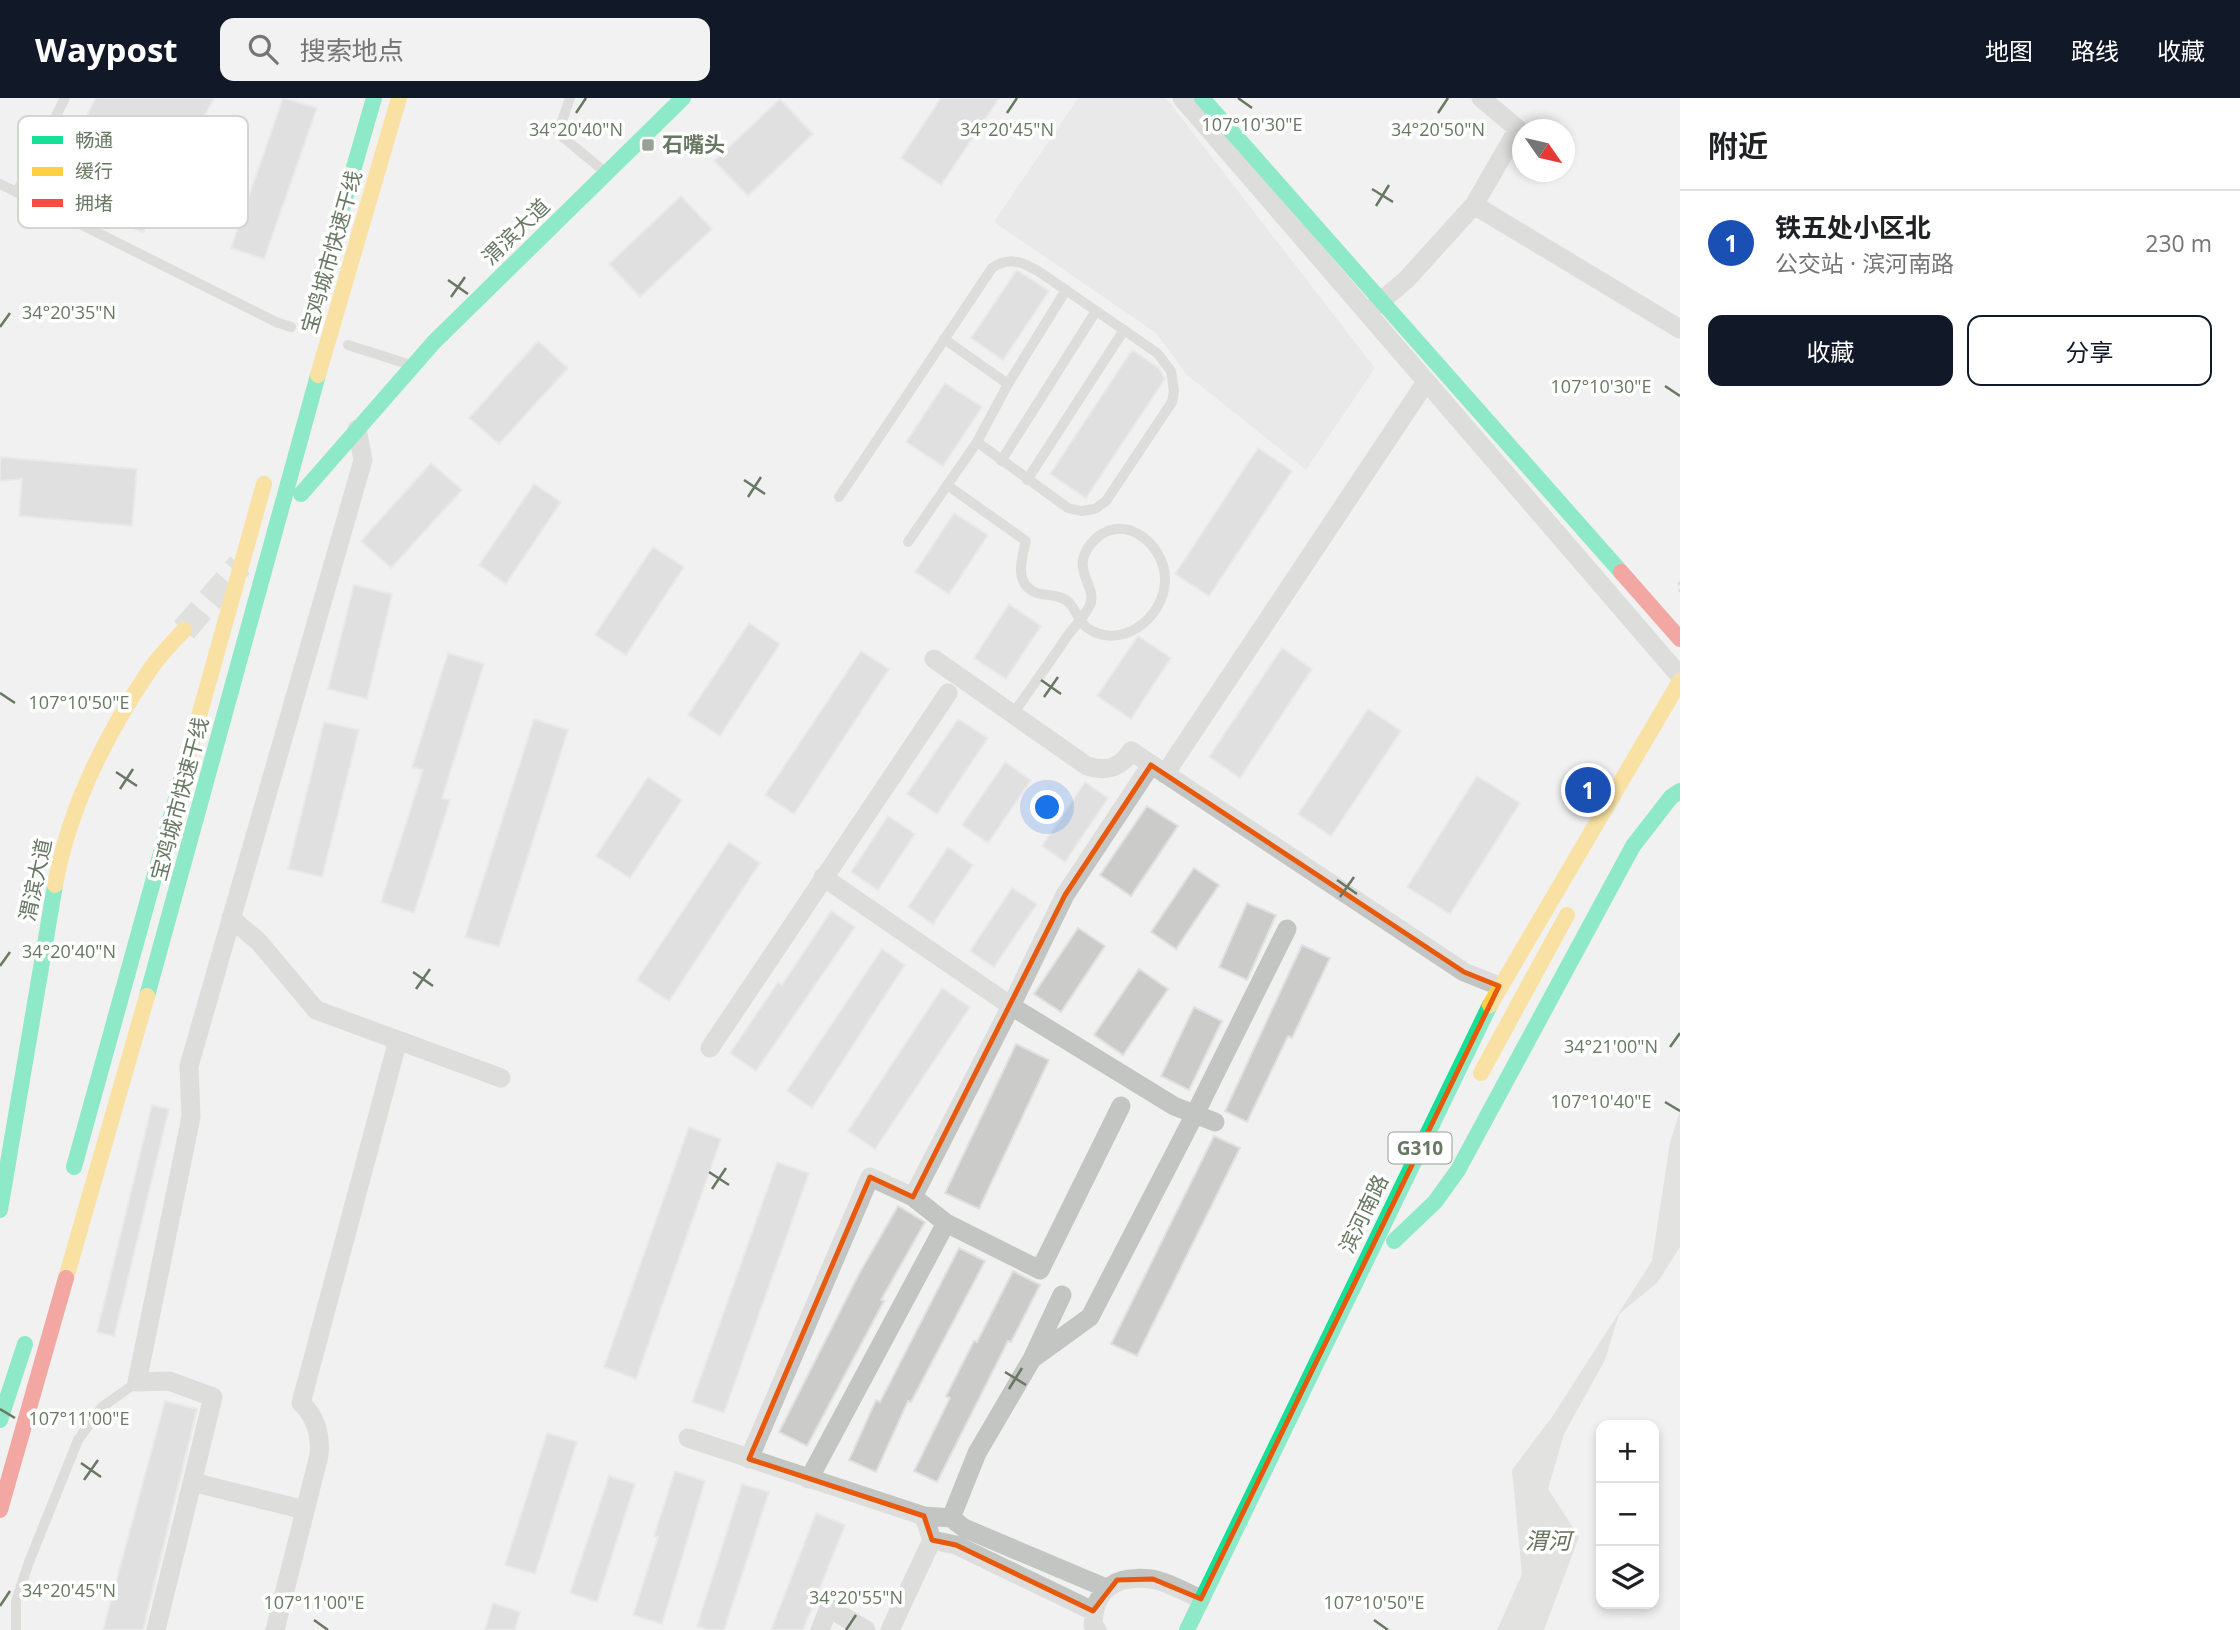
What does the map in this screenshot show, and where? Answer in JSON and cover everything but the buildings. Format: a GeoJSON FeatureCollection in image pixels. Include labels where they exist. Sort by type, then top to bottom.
{"type":"FeatureCollection","features":[{"type":"Feature","properties":{"kind":"main road","name":"宝鸡城市快速干线"},"geometry":{"type":"LineString","coordinates":[[326,266],[374,98]]}},
{"type":"Feature","properties":{"kind":"main road","name":"宝鸡城市快速干线"},"geometry":{"type":"LineString","coordinates":[[0,1510],[141,1020],[321,363],[398,98]]}},
{"type":"Feature","properties":{"kind":"main road","name":"渭滨大道"},"geometry":{"type":"LineString","coordinates":[[301,494],[434,342],[683,98]]}},
{"type":"Feature","properties":{"kind":"main road"},"geometry":{"type":"LineString","coordinates":[[1202,98],[1680,639]]}},
{"type":"Feature","properties":{"kind":"main road"},"geometry":{"type":"LineString","coordinates":[[1371,265],[1680,620]]}},
{"type":"Feature","properties":{"kind":"main road","name":"宝鸡城市快速干线"},"geometry":{"type":"LineString","coordinates":[[69,1188],[270,464]]}},
{"type":"Feature","properties":{"kind":"main road","name":"渭滨大道"},"geometry":{"type":"LineString","coordinates":[[0,1210],[62,846],[94,763],[150,669],[184,630]]}},
{"type":"Feature","properties":{"kind":"main road","name":"滨河南路"},"geometry":{"type":"LineString","coordinates":[[1187,1630],[1499,986],[1680,679]]}},
{"type":"Feature","properties":{"kind":"main road","name":"滨河南路"},"geometry":{"type":"LineString","coordinates":[[1419,1193],[1391,1247],[1436,1202],[1458,1170],[1633,846],[1671,797],[1680,791]]}},
{"type":"Feature","properties":{"kind":"main road"},"geometry":{"type":"LineString","coordinates":[[1475,1084],[1573,905]]}},
{"type":"Feature","properties":{"kind":"main road"},"geometry":{"type":"LineString","coordinates":[[0,1420],[29,1333]]}},
{"type":"Feature","properties":{"kind":"main road"},"geometry":{"type":"LineString","coordinates":[[1204,1630],[1254,1530]]}},
{"type":"Feature","properties":{"kind":"street"},"geometry":{"type":"LineString","coordinates":[[1182,98],[1680,679]]}},
{"type":"Feature","properties":{"kind":"street"},"geometry":{"type":"LineString","coordinates":[[1367,313],[1407,279],[1474,205],[1518,129],[1481,98]]}},
{"type":"Feature","properties":{"kind":"street"},"geometry":{"type":"LineString","coordinates":[[1474,205],[1680,329]]}},
{"type":"Feature","properties":{"kind":"street"},"geometry":{"type":"LineString","coordinates":[[913,1197],[1065,895],[1158,770],[1426,382]]}},
{"type":"Feature","properties":{"kind":"street"},"geometry":{"type":"LineString","coordinates":[[156,1630],[213,1397],[169,1381],[137,1382],[191,1117],[189,1066],[363,460],[357,429]]}},
{"type":"Feature","properties":{"kind":"street"},"geometry":{"type":"LineString","coordinates":[[934,659],[1087,766],[1111,768],[1123,761],[1131,751],[1464,972],[1499,986]]}},
{"type":"Feature","properties":{"kind":"street"},"geometry":{"type":"LineString","coordinates":[[710,1048],[948,693]]}},
{"type":"Feature","properties":{"kind":"street"},"geometry":{"type":"LineString","coordinates":[[823,877],[1011,1006],[1174,1106],[1215,1122]]}},
{"type":"Feature","properties":{"kind":"street"},"geometry":{"type":"LineString","coordinates":[[231,918],[259,942],[316,1010],[501,1078]]}},
{"type":"Feature","properties":{"kind":"street"},"geometry":{"type":"LineString","coordinates":[[1032,1359],[1090,1317],[1287,929]]}},
{"type":"Feature","properties":{"kind":"street"},"geometry":{"type":"LineString","coordinates":[[275,1630],[320,1443],[315,1422],[301,1403],[398,1040]]}},
{"type":"Feature","properties":{"kind":"street"},"geometry":{"type":"LineString","coordinates":[[749,1459],[870,1177],[913,1197],[946,1223],[1040,1270],[1121,1106]]}},
{"type":"Feature","properties":{"kind":"street"},"geometry":{"type":"LineString","coordinates":[[809,1479],[946,1223]]}},
{"type":"Feature","properties":{"kind":"street"},"geometry":{"type":"LineString","coordinates":[[951,1518],[977,1452],[1032,1359],[1062,1295]]}},
{"type":"Feature","properties":{"kind":"street"},"geometry":{"type":"LineString","coordinates":[[688,1438],[924,1516],[951,1518],[964,1528],[1106,1588]]}},
{"type":"Feature","properties":{"kind":"street"},"geometry":{"type":"LineString","coordinates":[[192,1482],[305,1510]]}},
{"type":"Feature","properties":{"kind":"street"},"geometry":{"type":"LineString","coordinates":[[890,1630],[932,1540],[924,1516]]}},
{"type":"Feature","properties":{"kind":"street"},"geometry":{"type":"LineString","coordinates":[[932,1540],[956,1545],[1095,1621],[1098,1599],[1106,1588],[1117,1580],[1153,1579],[1201,1600]]}},
{"type":"Feature","properties":{"kind":"street"},"geometry":{"type":"LineString","coordinates":[[820,1630],[829,1608],[866,1630]]}},
{"type":"Feature","properties":{"kind":"lane"},"geometry":{"type":"LineString","coordinates":[[56,116],[65,98]]}},
{"type":"Feature","properties":{"kind":"lane"},"geometry":{"type":"LineString","coordinates":[[570,98],[558,133],[606,173]]}},
{"type":"Feature","properties":{"kind":"lane"},"geometry":{"type":"LineString","coordinates":[[0,184],[17,192]]}},
{"type":"Feature","properties":{"kind":"lane"},"geometry":{"type":"LineString","coordinates":[[89,228],[276,322],[292,327]]}},
{"type":"Feature","properties":{"kind":"lane"},"geometry":{"type":"LineString","coordinates":[[839,497],[992,268],[1002,262],[1022,261],[1124,330],[1157,353],[1167,364],[1174,381],[1172,402],[1101,506],[1088,511],[1074,510],[1027,480],[977,442]]}},
{"type":"Feature","properties":{"kind":"lane"},"geometry":{"type":"LineString","coordinates":[[908,542],[977,442],[1008,384],[1066,290]]}},
{"type":"Feature","properties":{"kind":"lane"},"geometry":{"type":"LineString","coordinates":[[1000,461],[1096,311]]}},
{"type":"Feature","properties":{"kind":"lane"},"geometry":{"type":"LineString","coordinates":[[1027,480],[1124,330]]}},
{"type":"Feature","properties":{"kind":"lane"},"geometry":{"type":"LineString","coordinates":[[944,339],[1008,384]]}},
{"type":"Feature","properties":{"kind":"lane"},"geometry":{"type":"LineString","coordinates":[[348,345],[413,366]]}},
{"type":"Feature","properties":{"kind":"lane"},"geometry":{"type":"LineString","coordinates":[[947,485],[1026,541],[1020,566],[1026,586],[1035,592],[1054,595],[1068,601],[1079,621],[1094,632],[1116,635],[1135,629],[1151,617],[1162,598],[1165,578],[1160,557],[1148,540],[1133,531],[1117,530],[1102,534],[1091,544],[1084,556],[1083,573],[1092,593],[1090,605],[1079,621],[1013,714]]}},
{"type":"Feature","properties":{"kind":"lane"},"geometry":{"type":"LineString","coordinates":[[16,1630],[16,1601],[78,1440],[102,1407],[137,1382]]}},
{"type":"Feature","properties":{"kind":"path"},"geometry":{"type":"LineString","coordinates":[[1680,584],[1680,594]]}},
{"type":"Feature","properties":{"kind":"highlighted area"},"geometry":{"type":"Polygon","coordinates":[[[1151,765],[1464,972],[1499,986],[1201,1599],[1153,1579],[1117,1580],[1093,1611],[956,1545],[932,1540],[924,1516],[749,1459],[870,1177],[913,1197],[1065,895],[1151,765]]]}},
{"type":"Feature","properties":{"kind":"shaded area"},"geometry":{"type":"Polygon","coordinates":[[[1078,98],[1166,98],[1375,368],[1306,470],[1187,375],[1156,333],[994,222],[1078,98]]]}},
{"type":"Feature","properties":{"kind":"water","name":"渭河"},"geometry":{"type":"Polygon","coordinates":[[[1680,1111],[1680,1247],[1657,1283],[1619,1314],[1605,1360],[1564,1434],[1548,1489],[1579,1537],[1544,1630],[1497,1630],[1522,1574],[1512,1470],[1552,1417],[1652,1261],[1670,1142],[1680,1111]]]}},
{"type":"Feature","properties":{"kind":"tunnel"},"geometry":{"type":"LineString","coordinates":[[184,630],[240,565]]}},
{"type":"Feature","properties":{"kind":"traffic: fast"},"geometry":{"type":"LineString","coordinates":[[329,254],[374,98]]}},
{"type":"Feature","properties":{"kind":"traffic: fast"},"geometry":{"type":"LineString","coordinates":[[301,494],[434,342],[683,98]]}},
{"type":"Feature","properties":{"kind":"traffic: fast"},"geometry":{"type":"LineString","coordinates":[[1202,98],[1621,572]]}},
{"type":"Feature","properties":{"kind":"traffic: fast"},"geometry":{"type":"LineString","coordinates":[[147,996],[318,375]]}},
{"type":"Feature","properties":{"kind":"traffic: fast"},"geometry":{"type":"LineString","coordinates":[[74,1167],[182,777]]}},
{"type":"Feature","properties":{"kind":"traffic: fast"},"geometry":{"type":"LineString","coordinates":[[1394,1241],[1435,1202],[1458,1170],[1633,846],[1671,797],[1680,791]]}},
{"type":"Feature","properties":{"kind":"traffic: fast"},"geometry":{"type":"LineString","coordinates":[[0,1210],[55,885]]}},
{"type":"Feature","properties":{"kind":"traffic: fast"},"geometry":{"type":"LineString","coordinates":[[1187,1630],[1490,1005]]}},
{"type":"Feature","properties":{"kind":"traffic: fast"},"geometry":{"type":"LineString","coordinates":[[0,1420],[25,1344]]}},
{"type":"Feature","properties":{"kind":"traffic: slow"},"geometry":{"type":"LineString","coordinates":[[318,375],[399,98]]}},
{"type":"Feature","properties":{"kind":"traffic: slow"},"geometry":{"type":"LineString","coordinates":[[182,777],[264,484]]}},
{"type":"Feature","properties":{"kind":"traffic: slow"},"geometry":{"type":"LineString","coordinates":[[55,885],[69,828],[104,747],[149,671],[184,630]]}},
{"type":"Feature","properties":{"kind":"traffic: slow"},"geometry":{"type":"LineString","coordinates":[[1490,1005],[1680,681]]}},
{"type":"Feature","properties":{"kind":"traffic: slow"},"geometry":{"type":"LineString","coordinates":[[1481,1073],[1567,915]]}},
{"type":"Feature","properties":{"kind":"traffic: slow"},"geometry":{"type":"LineString","coordinates":[[66,1278],[147,996]]}},
{"type":"Feature","properties":{"kind":"traffic: jam"},"geometry":{"type":"LineString","coordinates":[[1621,572],[1680,639]]}},
{"type":"Feature","properties":{"kind":"traffic: jam"},"geometry":{"type":"LineString","coordinates":[[0,1510],[66,1278]]}},
{"type":"Feature","properties":{"kind":"place","name":"石嘴头"},"geometry":{"type":"Point","coordinates":[648,145]}},
{"type":"Feature","properties":{"kind":"place","name":"铁五处小区北"},"geometry":{"type":"Point","coordinates":[1588,790]}}]}
